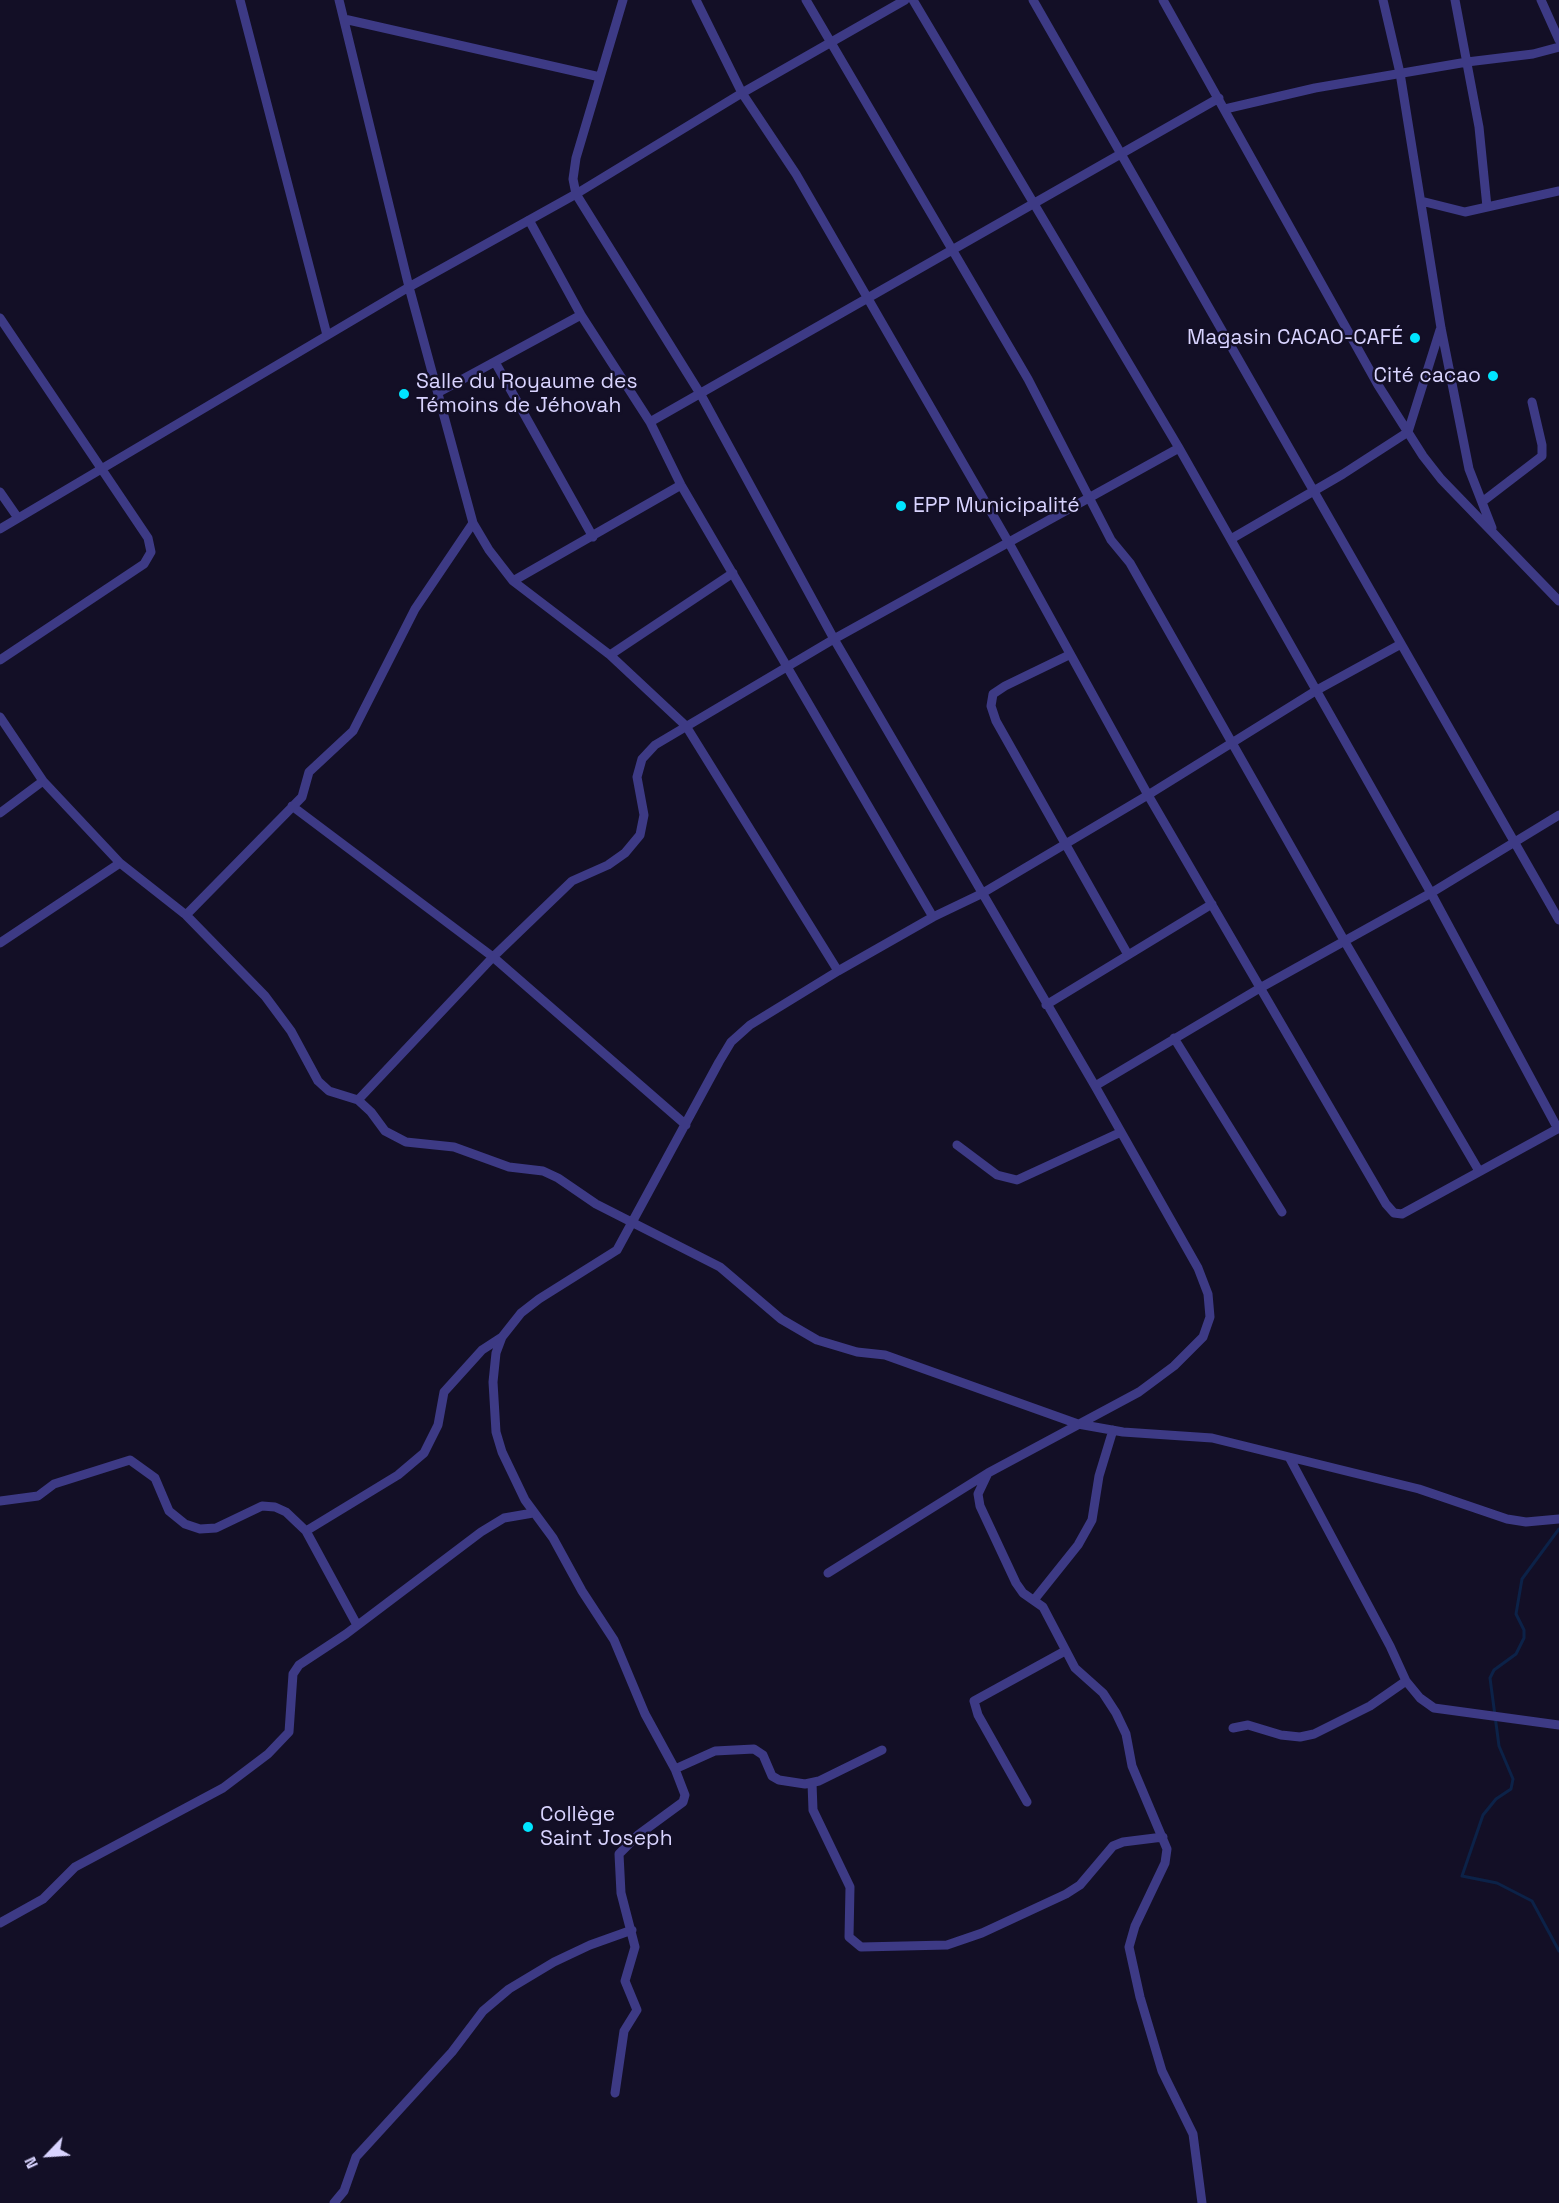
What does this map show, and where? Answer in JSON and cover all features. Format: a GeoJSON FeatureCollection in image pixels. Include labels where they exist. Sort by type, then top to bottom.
{"type":"FeatureCollection","features":[{"type":"Feature","properties":{"kind":"street"},"geometry":{"type":"LineString","coordinates":[[240,0],[327,335]]}},
{"type":"Feature","properties":{"kind":"street"},"geometry":{"type":"LineString","coordinates":[[339,0],[409,287],[473,522],[489,550],[513,580],[610,655],[686,726],[838,970]]}},
{"type":"Feature","properties":{"kind":"street"},"geometry":{"type":"LineString","coordinates":[[623,0],[576,158],[573,179],[576,194],[701,395],[834,639],[1095,1086],[1198,1268],[1208,1294],[1210,1317],[1203,1337],[1174,1366],[1139,1392],[988,1473],[828,1574]]}},
{"type":"Feature","properties":{"kind":"street"},"geometry":{"type":"LineString","coordinates":[[696,0],[742,93],[796,174],[1009,543],[1069,655],[1260,988],[1390,1209],[1402,1215],[1558,1128],[1431,893],[1179,448],[1035,201],[913,0]]}},
{"type":"Feature","properties":{"kind":"street"},"geometry":{"type":"LineString","coordinates":[[806,0],[829,43],[1028,379],[1111,540],[1130,563],[1345,942],[1479,1171]]}},
{"type":"Feature","properties":{"kind":"street"},"geometry":{"type":"LineString","coordinates":[[0,529],[409,287],[576,194],[742,93],[905,0]]}},
{"type":"Feature","properties":{"kind":"street"},"geometry":{"type":"LineString","coordinates":[[1033,0],[1559,920]]}},
{"type":"Feature","properties":{"kind":"street"},"geometry":{"type":"LineString","coordinates":[[1163,0],[1378,385],[1408,432],[1441,479],[1559,600]]}},
{"type":"Feature","properties":{"kind":"street"},"geometry":{"type":"LineString","coordinates":[[1383,0],[1400,73],[1440,328],[1469,469],[1495,535]]}},
{"type":"Feature","properties":{"kind":"street"},"geometry":{"type":"LineString","coordinates":[[1455,0],[1479,127],[1487,207]]}},
{"type":"Feature","properties":{"kind":"street"},"geometry":{"type":"LineString","coordinates":[[1541,0],[1559,40]]}},
{"type":"Feature","properties":{"kind":"street"},"geometry":{"type":"LineString","coordinates":[[344,19],[600,77]]}},
{"type":"Feature","properties":{"kind":"street"},"geometry":{"type":"LineString","coordinates":[[1225,109],[1306,90],[1467,62],[1533,54],[1559,47]]}},
{"type":"Feature","properties":{"kind":"street"},"geometry":{"type":"LineString","coordinates":[[650,422],[1219,98]]}},
{"type":"Feature","properties":{"kind":"street"},"geometry":{"type":"LineString","coordinates":[[1421,201],[1465,212],[1559,191]]}},
{"type":"Feature","properties":{"kind":"street"},"geometry":{"type":"LineString","coordinates":[[529,220],[581,315],[650,422],[681,485],[933,917]]}},
{"type":"Feature","properties":{"kind":"street"},"geometry":{"type":"LineString","coordinates":[[439,392],[581,315]]}},
{"type":"Feature","properties":{"kind":"street"},"geometry":{"type":"LineString","coordinates":[[0,318],[103,468],[148,538],[151,552],[144,564],[0,660]]}},
{"type":"Feature","properties":{"kind":"street"},"geometry":{"type":"LineString","coordinates":[[1231,539],[1408,432],[1440,328]]}},
{"type":"Feature","properties":{"kind":"street"},"geometry":{"type":"LineString","coordinates":[[495,362],[593,537]]}},
{"type":"Feature","properties":{"kind":"street"},"geometry":{"type":"LineString","coordinates":[[1482,502],[1542,456],[1542,445],[1532,402]]}},
{"type":"Feature","properties":{"kind":"street"},"geometry":{"type":"LineString","coordinates":[[358,1100],[493,957],[572,881],[608,866],[625,853],[640,835],[644,815],[637,777],[642,759],[655,745],[834,639],[1179,448]]}},
{"type":"Feature","properties":{"kind":"street"},"geometry":{"type":"LineString","coordinates":[[513,580],[593,537],[681,485]]}},
{"type":"Feature","properties":{"kind":"street"},"geometry":{"type":"LineString","coordinates":[[0,492],[18,518]]}},
{"type":"Feature","properties":{"kind":"street"},"geometry":{"type":"LineString","coordinates":[[186,915],[302,797],[309,772],[316,762],[331,753],[353,731],[416,609],[473,522]]}},
{"type":"Feature","properties":{"kind":"street"},"geometry":{"type":"LineString","coordinates":[[610,655],[733,573]]}},
{"type":"Feature","properties":{"kind":"street"},"geometry":{"type":"LineString","coordinates":[[615,2092],[624,2031],[637,2010],[625,1982],[635,1947],[621,1893],[619,1854],[638,1836],[683,1802],[685,1795],[675,1768],[645,1714],[614,1640],[582,1591],[553,1538],[533,1513],[502,1452],[495,1432],[493,1382],[496,1353],[502,1337],[521,1312],[538,1299],[617,1250],[731,1042],[750,1025],[838,970],[933,917],[981,894],[1148,795],[1317,690],[1401,644]]}},
{"type":"Feature","properties":{"kind":"street"},"geometry":{"type":"LineString","coordinates":[[1069,655],[1005,686],[993,694],[991,706],[996,721],[1126,953]]}},
{"type":"Feature","properties":{"kind":"street"},"geometry":{"type":"LineString","coordinates":[[0,717],[43,781],[120,862],[186,915],[272,1004],[291,1031],[318,1082],[329,1091],[358,1100],[371,1112],[385,1131],[405,1142],[454,1147],[509,1167],[543,1171],[632,1223],[720,1266],[781,1319],[817,1340],[857,1352],[885,1355],[1078,1424],[1113,1430],[1212,1438],[1419,1489],[1507,1519],[1526,1522],[1559,1519]]}},
{"type":"Feature","properties":{"kind":"street"},"geometry":{"type":"LineString","coordinates":[[0,813],[43,781]]}},
{"type":"Feature","properties":{"kind":"street"},"geometry":{"type":"LineString","coordinates":[[292,806],[493,957],[686,1125]]}},
{"type":"Feature","properties":{"kind":"street"},"geometry":{"type":"LineString","coordinates":[[1095,1086],[1260,988],[1431,893],[1559,815]]}},
{"type":"Feature","properties":{"kind":"street"},"geometry":{"type":"LineString","coordinates":[[0,943],[120,862]]}},
{"type":"Feature","properties":{"kind":"street"},"geometry":{"type":"LineString","coordinates":[[1046,1005],[1126,953],[1212,904]]}},
{"type":"Feature","properties":{"kind":"street"},"geometry":{"type":"LineString","coordinates":[[1174,1038],[1282,1212]]}},
{"type":"Feature","properties":{"kind":"street"},"geometry":{"type":"LineString","coordinates":[[957,1145],[997,1175],[1017,1180],[1029,1177],[1119,1132]]}},
{"type":"Feature","properties":{"kind":"street"},"geometry":{"type":"LineString","coordinates":[[306,1531],[398,1475],[424,1453],[438,1425],[444,1392],[482,1350],[502,1337]]}},
{"type":"Feature","properties":{"kind":"street"},"geometry":{"type":"LineString","coordinates":[[1034,1600],[1078,1545],[1092,1520],[1099,1476],[1113,1430]]}},
{"type":"Feature","properties":{"kind":"street"},"geometry":{"type":"LineString","coordinates":[[1289,1457],[1390,1646],[1406,1682],[1420,1698],[1434,1708],[1559,1725]]}},
{"type":"Feature","properties":{"kind":"street"},"geometry":{"type":"LineString","coordinates":[[0,1501],[38,1496],[54,1484],[130,1460],[155,1478],[169,1511],[185,1524],[200,1529],[216,1528],[262,1506],[275,1507],[286,1512],[306,1531],[357,1625]]}},
{"type":"Feature","properties":{"kind":"street"},"geometry":{"type":"LineString","coordinates":[[988,1473],[978,1494],[980,1506],[1016,1583],[1023,1593],[1043,1607],[1075,1668],[1103,1693],[1116,1713],[1126,1734],[1132,1766],[1167,1849],[1165,1863],[1135,1926],[1129,1947],[1140,1997],[1162,2071],[1193,2134],[1202,2203]]}},
{"type":"Feature","properties":{"kind":"street"},"geometry":{"type":"LineString","coordinates":[[0,1923],[43,1899],[75,1867],[223,1788],[268,1754],[289,1732],[293,1674],[299,1665],[357,1625],[481,1532],[504,1518],[533,1513]]}},
{"type":"Feature","properties":{"kind":"street"},"geometry":{"type":"LineString","coordinates":[[1028,1803],[978,1715],[974,1701],[1065,1651]]}},
{"type":"Feature","properties":{"kind":"street"},"geometry":{"type":"LineString","coordinates":[[1233,1728],[1248,1725],[1281,1735],[1300,1737],[1314,1734],[1370,1706],[1406,1682]]}},
{"type":"Feature","properties":{"kind":"street"},"geometry":{"type":"LineString","coordinates":[[675,1768],[715,1750],[754,1749],[763,1755],[768,1770],[778,1779],[812,1783],[882,1750]]}},
{"type":"Feature","properties":{"kind":"street"},"geometry":{"type":"LineString","coordinates":[[812,1783],[813,1810],[850,1887],[849,1936],[861,1947],[946,1945],[982,1933],[1066,1894],[1080,1885],[1113,1846],[1123,1842],[1163,1837]]}},
{"type":"Feature","properties":{"kind":"street"},"geometry":{"type":"LineString","coordinates":[[334,2203],[344,2191],[356,2157],[452,2052],[483,2011],[509,1989],[554,1962],[590,1945],[632,1930]]}},
{"type":"Feature","properties":{"kind":"waterway"},"geometry":{"type":"LineString","coordinates":[[1559,1529],[1522,1579],[1516,1614],[1524,1630],[1524,1638],[1516,1654],[1494,1670],[1490,1678],[1499,1746],[1513,1779],[1511,1789],[1496,1799],[1483,1815],[1462,1876],[1497,1883],[1532,1901],[1559,1951]]}},
{"type":"Feature","properties":{"kind":"place","name":"Magasin CACAO-CAFÉ"},"geometry":{"type":"Point","coordinates":[1415,338]}},
{"type":"Feature","properties":{"kind":"place","name":"Cité cacao"},"geometry":{"type":"Point","coordinates":[1493,376]}},
{"type":"Feature","properties":{"kind":"place","name":"Salle du Royaume des Témoins de Jéhovah"},"geometry":{"type":"Point","coordinates":[404,394]}},
{"type":"Feature","properties":{"kind":"place","name":"EPP Municipalité"},"geometry":{"type":"Point","coordinates":[901,506]}},
{"type":"Feature","properties":{"kind":"place","name":"Collège Saint Joseph"},"geometry":{"type":"Point","coordinates":[528,1827]}}]}
